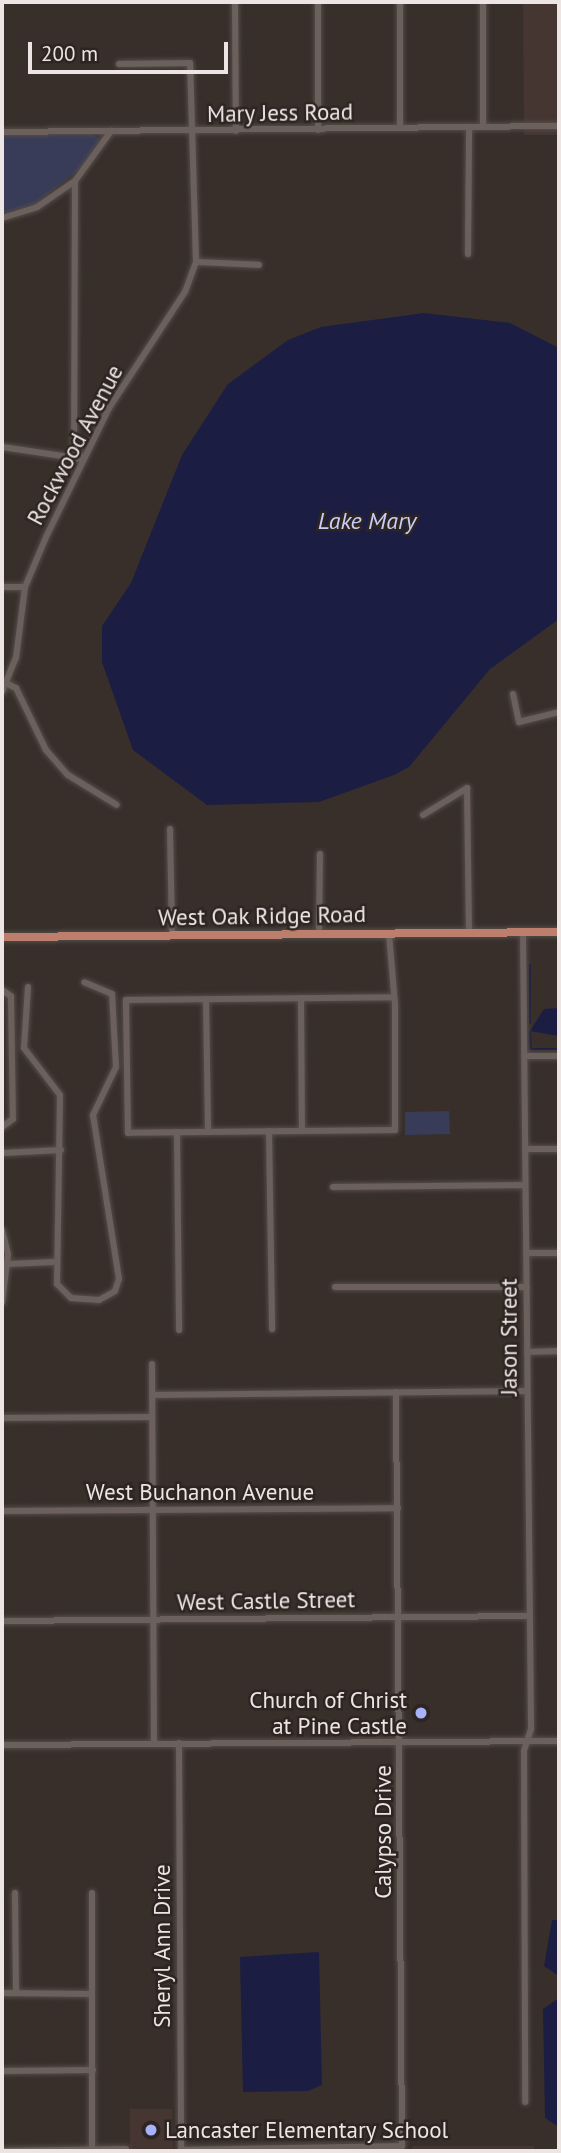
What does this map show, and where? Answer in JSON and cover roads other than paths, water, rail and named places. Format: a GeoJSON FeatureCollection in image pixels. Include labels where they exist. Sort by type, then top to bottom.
{"type":"FeatureCollection","features":[{"type":"Feature","properties":{"kind":"main road","name":"West Oak Ridge Road"},"geometry":{"type":"LineString","coordinates":[[2,937],[559,932]]}},
{"type":"Feature","properties":{"kind":"street"},"geometry":{"type":"LineString","coordinates":[[235,2],[236,131]]}},
{"type":"Feature","properties":{"kind":"street"},"geometry":{"type":"LineString","coordinates":[[318,2],[318,130]]}},
{"type":"Feature","properties":{"kind":"street"},"geometry":{"type":"LineString","coordinates":[[400,2],[400,128]]}},
{"type":"Feature","properties":{"kind":"street"},"geometry":{"type":"LineString","coordinates":[[482,2],[483,127]]}},
{"type":"Feature","properties":{"kind":"street"},"geometry":{"type":"LineString","coordinates":[[119,64],[190,63],[196,262],[260,265]]}},
{"type":"Feature","properties":{"kind":"street","name":"Mary Jess Road"},"geometry":{"type":"LineString","coordinates":[[2,132],[559,126]]}},
{"type":"Feature","properties":{"kind":"street"},"geometry":{"type":"LineString","coordinates":[[468,254],[469,127]]}},
{"type":"Feature","properties":{"kind":"street"},"geometry":{"type":"LineString","coordinates":[[2,219],[37,207],[75,181],[111,131]]}},
{"type":"Feature","properties":{"kind":"street"},"geometry":{"type":"LineString","coordinates":[[75,181],[74,447],[83,459]]}},
{"type":"Feature","properties":{"kind":"street","name":"Rockwood Avenue"},"geometry":{"type":"LineString","coordinates":[[2,692],[25,587],[83,459],[196,262]]}},
{"type":"Feature","properties":{"kind":"street"},"geometry":{"type":"LineString","coordinates":[[2,447],[83,459]]}},
{"type":"Feature","properties":{"kind":"street"},"geometry":{"type":"LineString","coordinates":[[2,587],[25,587]]}},
{"type":"Feature","properties":{"kind":"street"},"geometry":{"type":"LineString","coordinates":[[4,682],[16,688],[46,750],[68,775],[117,805]]}},
{"type":"Feature","properties":{"kind":"street"},"geometry":{"type":"LineString","coordinates":[[513,694],[519,722],[559,712]]}},
{"type":"Feature","properties":{"kind":"street"},"geometry":{"type":"LineString","coordinates":[[424,816],[467,788],[469,933]]}},
{"type":"Feature","properties":{"kind":"street"},"geometry":{"type":"LineString","coordinates":[[170,829],[172,936]]}},
{"type":"Feature","properties":{"kind":"street"},"geometry":{"type":"LineString","coordinates":[[319,934],[320,854]]}},
{"type":"Feature","properties":{"kind":"street","name":"Jason Street"},"geometry":{"type":"LineString","coordinates":[[523,933],[530,1616],[525,2102]]}},
{"type":"Feature","properties":{"kind":"street"},"geometry":{"type":"LineString","coordinates":[[389,934],[393,997],[395,1130],[128,1133],[126,1000],[393,997]]}},
{"type":"Feature","properties":{"kind":"street"},"geometry":{"type":"LineString","coordinates":[[28,987],[24,1048],[60,1095],[61,1150],[54,1262],[62,1294],[99,1300],[116,1291],[111,1209],[93,1115],[116,1067],[112,994],[84,982]]}},
{"type":"Feature","properties":{"kind":"street"},"geometry":{"type":"LineString","coordinates":[[2,990],[11,996],[13,1119],[2,1127]]}},
{"type":"Feature","properties":{"kind":"street"},"geometry":{"type":"LineString","coordinates":[[301,998],[302,1131]]}},
{"type":"Feature","properties":{"kind":"street"},"geometry":{"type":"LineString","coordinates":[[206,999],[208,1132]]}},
{"type":"Feature","properties":{"kind":"street"},"geometry":{"type":"LineString","coordinates":[[524,1056],[559,1056]]}},
{"type":"Feature","properties":{"kind":"street"},"geometry":{"type":"LineString","coordinates":[[177,1132],[179,1330]]}},
{"type":"Feature","properties":{"kind":"street"},"geometry":{"type":"LineString","coordinates":[[269,1132],[272,1329]]}},
{"type":"Feature","properties":{"kind":"street"},"geometry":{"type":"LineString","coordinates":[[525,1149],[559,1149]]}},
{"type":"Feature","properties":{"kind":"street"},"geometry":{"type":"LineString","coordinates":[[2,1153],[61,1150]]}},
{"type":"Feature","properties":{"kind":"street"},"geometry":{"type":"LineString","coordinates":[[333,1187],[525,1185]]}},
{"type":"Feature","properties":{"kind":"street"},"geometry":{"type":"LineString","coordinates":[[2,1230],[8,1264],[2,1303]]}},
{"type":"Feature","properties":{"kind":"street"},"geometry":{"type":"LineString","coordinates":[[526,1254],[559,1253]]}},
{"type":"Feature","properties":{"kind":"street"},"geometry":{"type":"LineString","coordinates":[[8,1264],[54,1262]]}},
{"type":"Feature","properties":{"kind":"street"},"geometry":{"type":"LineString","coordinates":[[335,1287],[527,1287]]}},
{"type":"Feature","properties":{"kind":"street"},"geometry":{"type":"LineString","coordinates":[[527,1352],[559,1351]]}},
{"type":"Feature","properties":{"kind":"street"},"geometry":{"type":"LineString","coordinates":[[152,1364],[154,1743]]}},
{"type":"Feature","properties":{"kind":"street"},"geometry":{"type":"LineString","coordinates":[[152,1395],[527,1391]]}},
{"type":"Feature","properties":{"kind":"street","name":"Calypso Drive"},"geometry":{"type":"LineString","coordinates":[[181,2150],[402,2146],[396,1392]]}},
{"type":"Feature","properties":{"kind":"street"},"geometry":{"type":"LineString","coordinates":[[2,1418],[152,1417]]}},
{"type":"Feature","properties":{"kind":"street","name":"West Buchanon Avenue"},"geometry":{"type":"LineString","coordinates":[[2,1511],[398,1508]]}},
{"type":"Feature","properties":{"kind":"street","name":"West Castle Street"},"geometry":{"type":"LineString","coordinates":[[2,1621],[530,1616]]}},
{"type":"Feature","properties":{"kind":"street"},"geometry":{"type":"LineString","coordinates":[[2,1745],[559,1741]]}},
{"type":"Feature","properties":{"kind":"street","name":"Sheryl Ann Drive"},"geometry":{"type":"LineString","coordinates":[[179,1743],[181,2150]]}},
{"type":"Feature","properties":{"kind":"street"},"geometry":{"type":"LineString","coordinates":[[15,1893],[16,1993]]}},
{"type":"Feature","properties":{"kind":"street"},"geometry":{"type":"LineString","coordinates":[[92,1893],[92,2150]]}},
{"type":"Feature","properties":{"kind":"street"},"geometry":{"type":"LineString","coordinates":[[2,1993],[92,1994]]}},
{"type":"Feature","properties":{"kind":"street"},"geometry":{"type":"LineString","coordinates":[[2,2071],[93,2070]]}},
{"type":"Feature","properties":{"kind":"street"},"geometry":{"type":"LineString","coordinates":[[2,2151],[126,2149]]}},
{"type":"Feature","properties":{"kind":"water","name":"Lake Mary"},"geometry":{"type":"Polygon","coordinates":[[[424,313],[510,323],[559,348],[559,619],[490,669],[409,767],[394,775],[319,802],[207,805],[133,750],[102,662],[102,626],[131,583],[182,455],[228,384],[288,340],[321,327],[424,313]]]}},
{"type":"Feature","properties":{"kind":"water"},"geometry":{"type":"Polygon","coordinates":[[[559,1008],[559,1036],[530,1031],[544,1009],[559,1008]]]}},
{"type":"Feature","properties":{"kind":"water"},"geometry":{"type":"Polygon","coordinates":[[[552,1920],[559,1920],[559,1976],[544,1966],[552,1920]]]}},
{"type":"Feature","properties":{"kind":"water"},"geometry":{"type":"Polygon","coordinates":[[[319,1952],[322,2085],[308,2091],[243,2092],[240,1957],[319,1952]]]}},
{"type":"Feature","properties":{"kind":"water"},"geometry":{"type":"Polygon","coordinates":[[[559,1998],[559,2127],[545,2118],[543,2009],[559,1998]]]}},
{"type":"Feature","properties":{"kind":"waterway"},"geometry":{"type":"LineString","coordinates":[[530,965],[530,1023]]}},
{"type":"Feature","properties":{"kind":"waterway"},"geometry":{"type":"LineString","coordinates":[[530,1032],[531,1049],[559,1049]]}},
{"type":"Feature","properties":{"kind":"place","name":"Church of Christ at Pine Castle"},"geometry":{"type":"Point","coordinates":[421,1713]}},
{"type":"Feature","properties":{"kind":"place","name":"Lancaster Elementary School"},"geometry":{"type":"Point","coordinates":[151,2130]}}]}
